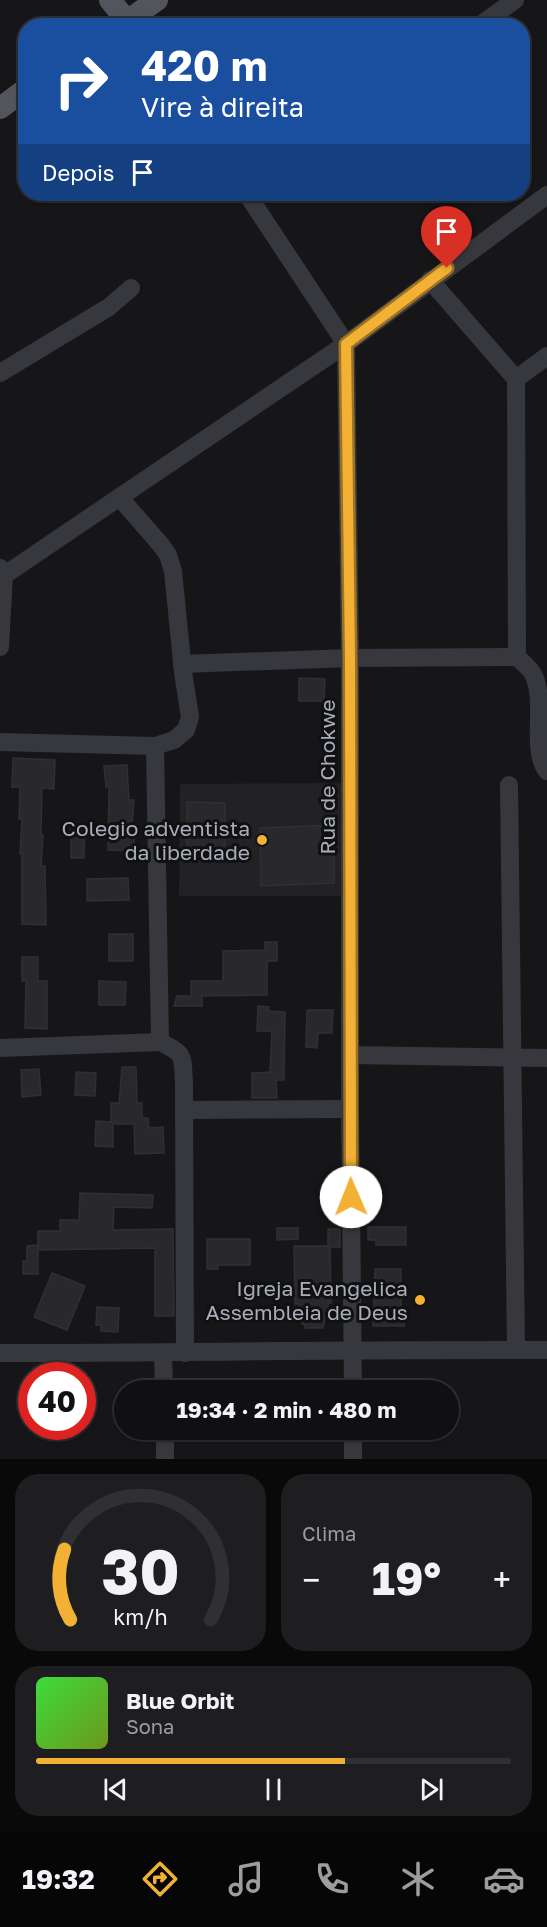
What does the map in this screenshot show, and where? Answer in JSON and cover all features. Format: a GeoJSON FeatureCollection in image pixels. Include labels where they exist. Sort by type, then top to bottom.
{"type":"FeatureCollection","features":[{"type":"Feature","properties":{"kind":"main road"},"geometry":{"type":"LineString","coordinates":[[110,0],[120,18]]}},
{"type":"Feature","properties":{"kind":"main road"},"geometry":{"type":"LineString","coordinates":[[132,18],[157,0]]}},
{"type":"Feature","properties":{"kind":"main road"},"geometry":{"type":"LineString","coordinates":[[0,108],[18,95]]}},
{"type":"Feature","properties":{"kind":"street"},"geometry":{"type":"LineString","coordinates":[[490,18],[515,0]]}},
{"type":"Feature","properties":{"kind":"street"},"geometry":{"type":"LineString","coordinates":[[0,647],[1,574],[120,498],[346,344],[547,195]]}},
{"type":"Feature","properties":{"kind":"street"},"geometry":{"type":"LineString","coordinates":[[253,201],[346,344]]}},
{"type":"Feature","properties":{"kind":"street"},"geometry":{"type":"LineString","coordinates":[[430,280],[516,379],[517,657],[534,674],[539,697],[540,759],[547,771]]}},
{"type":"Feature","properties":{"kind":"street"},"geometry":{"type":"LineString","coordinates":[[0,373],[109,307],[131,288]]}},
{"type":"Feature","properties":{"kind":"street","name":"Rua de Chokwe"},"geometry":{"type":"LineString","coordinates":[[346,344],[350,658],[350,1109],[353,1380]]}},
{"type":"Feature","properties":{"kind":"street"},"geometry":{"type":"LineString","coordinates":[[516,379],[547,356]]}},
{"type":"Feature","properties":{"kind":"street"},"geometry":{"type":"LineString","coordinates":[[0,742],[155,746],[174,740],[186,730],[190,717],[171,561],[155,538],[120,498]]}},
{"type":"Feature","properties":{"kind":"street"},"geometry":{"type":"LineString","coordinates":[[182,664],[350,658],[517,657]]}},
{"type":"Feature","properties":{"kind":"street"},"geometry":{"type":"LineString","coordinates":[[155,746],[160,1042]]}},
{"type":"Feature","properties":{"kind":"street"},"geometry":{"type":"LineString","coordinates":[[509,785],[516,1350]]}},
{"type":"Feature","properties":{"kind":"street"},"geometry":{"type":"LineString","coordinates":[[0,1048],[160,1042],[179,1052],[182,1057],[184,1110],[185,1353]]}},
{"type":"Feature","properties":{"kind":"street"},"geometry":{"type":"LineString","coordinates":[[350,1055],[547,1058]]}},
{"type":"Feature","properties":{"kind":"street"},"geometry":{"type":"LineString","coordinates":[[184,1110],[350,1109]]}},
{"type":"Feature","properties":{"kind":"street"},"geometry":{"type":"LineString","coordinates":[[0,1353],[547,1350]]}},
{"type":"Feature","properties":{"kind":"street"},"geometry":{"type":"LineString","coordinates":[[163,1353],[164,1380]]}},
{"type":"Feature","properties":{"kind":"street"},"geometry":{"type":"LineString","coordinates":[[165,1440],[165,1459]]}},
{"type":"Feature","properties":{"kind":"street"},"geometry":{"type":"LineString","coordinates":[[353,1440],[353,1459]]}},
{"type":"Feature","properties":{"kind":"shaded area","name":"Colegio adventista da liberdade"},"geometry":{"type":"Polygon","coordinates":[[[346,783],[344,896],[179,896],[180,784],[346,783]]]}},
{"type":"Feature","properties":{"kind":"building"},"geometry":{"type":"Polygon","coordinates":[[[299,678],[325,679],[324,701],[299,701],[299,678]]]}},
{"type":"Feature","properties":{"kind":"building"},"geometry":{"type":"Polygon","coordinates":[[[13,758],[55,760],[54,789],[42,788],[41,866],[45,866],[46,925],[22,924],[22,854],[20,854],[22,819],[19,819],[20,787],[12,787],[13,758]]]}},
{"type":"Feature","properties":{"kind":"building"},"geometry":{"type":"Polygon","coordinates":[[[127,765],[129,800],[134,800],[131,835],[134,835],[134,851],[108,850],[109,786],[106,787],[104,766],[127,765]]]}},
{"type":"Feature","properties":{"kind":"building"},"geometry":{"type":"Polygon","coordinates":[[[187,802],[225,803],[225,846],[187,849],[187,802]]]}},
{"type":"Feature","properties":{"kind":"building"},"geometry":{"type":"Polygon","coordinates":[[[334,825],[334,883],[261,886],[260,828],[334,825]]]}},
{"type":"Feature","properties":{"kind":"building"},"geometry":{"type":"Polygon","coordinates":[[[71,826],[85,826],[84,858],[71,858],[71,826]]]}},
{"type":"Feature","properties":{"kind":"building"},"geometry":{"type":"Polygon","coordinates":[[[128,878],[129,900],[87,901],[87,879],[128,878]]]}},
{"type":"Feature","properties":{"kind":"building"},"geometry":{"type":"Polygon","coordinates":[[[109,934],[133,934],[133,961],[109,961],[109,934]]]}},
{"type":"Feature","properties":{"kind":"building"},"geometry":{"type":"Polygon","coordinates":[[[265,942],[277,942],[277,961],[267,961],[267,995],[202,996],[202,1006],[174,1006],[177,996],[191,996],[191,981],[223,981],[223,951],[265,950],[265,942]]]}},
{"type":"Feature","properties":{"kind":"building"},"geometry":{"type":"Polygon","coordinates":[[[22,957],[38,957],[38,981],[47,981],[47,1029],[25,1028],[26,981],[22,981],[22,957]]]}},
{"type":"Feature","properties":{"kind":"building"},"geometry":{"type":"Polygon","coordinates":[[[99,981],[126,982],[125,1005],[99,1005],[99,981]]]}},
{"type":"Feature","properties":{"kind":"building"},"geometry":{"type":"Polygon","coordinates":[[[258,1006],[269,1007],[268,1011],[285,1012],[284,1080],[276,1080],[277,1098],[252,1098],[252,1073],[270,1072],[272,1031],[257,1031],[258,1006]]]}},
{"type":"Feature","properties":{"kind":"building"},"geometry":{"type":"Polygon","coordinates":[[[307,1010],[333,1010],[332,1033],[318,1033],[317,1048],[306,1047],[307,1010]]]}},
{"type":"Feature","properties":{"kind":"building"},"geometry":{"type":"Polygon","coordinates":[[[122,1067],[136,1067],[137,1103],[142,1103],[142,1118],[148,1118],[149,1128],[163,1127],[164,1153],[135,1154],[134,1124],[113,1124],[113,1147],[95,1146],[96,1121],[111,1122],[111,1103],[119,1103],[122,1067]]]}},
{"type":"Feature","properties":{"kind":"building"},"geometry":{"type":"Polygon","coordinates":[[[39,1069],[41,1095],[22,1097],[21,1070],[39,1069]]]}},
{"type":"Feature","properties":{"kind":"building"},"geometry":{"type":"Polygon","coordinates":[[[76,1072],[96,1073],[95,1096],[75,1095],[76,1072]]]}},
{"type":"Feature","properties":{"kind":"building"},"geometry":{"type":"Polygon","coordinates":[[[80,1193],[153,1195],[152,1208],[114,1207],[113,1230],[173,1229],[174,1316],[155,1316],[155,1248],[38,1250],[38,1231],[60,1231],[60,1220],[79,1220],[80,1193]]]}},
{"type":"Feature","properties":{"kind":"building"},"geometry":{"type":"Polygon","coordinates":[[[368,1227],[406,1227],[406,1245],[376,1245],[376,1240],[368,1240],[368,1227]]]}},
{"type":"Feature","properties":{"kind":"building"},"geometry":{"type":"Polygon","coordinates":[[[277,1228],[298,1228],[298,1239],[277,1240],[277,1228]]]}},
{"type":"Feature","properties":{"kind":"building"},"geometry":{"type":"Polygon","coordinates":[[[328,1229],[340,1229],[340,1247],[330,1247],[331,1303],[328,1303],[328,1317],[325,1317],[323,1328],[305,1328],[305,1324],[302,1324],[302,1317],[299,1317],[299,1304],[295,1304],[294,1246],[328,1246],[328,1229]]]}},
{"type":"Feature","properties":{"kind":"building"},"geometry":{"type":"Polygon","coordinates":[[[207,1239],[250,1239],[250,1265],[218,1265],[218,1269],[207,1269],[207,1239]]]}},
{"type":"Feature","properties":{"kind":"building"},"geometry":{"type":"Polygon","coordinates":[[[38,1245],[38,1274],[23,1274],[23,1261],[27,1261],[27,1246],[38,1245]]]}},
{"type":"Feature","properties":{"kind":"building"},"geometry":{"type":"Polygon","coordinates":[[[375,1269],[401,1269],[401,1316],[404,1316],[404,1326],[373,1326],[375,1269]]]}},
{"type":"Feature","properties":{"kind":"building"},"geometry":{"type":"Polygon","coordinates":[[[52,1273],[85,1286],[67,1330],[34,1317],[52,1273]]]}},
{"type":"Feature","properties":{"kind":"building"},"geometry":{"type":"Polygon","coordinates":[[[97,1307],[119,1308],[118,1332],[101,1331],[101,1325],[96,1325],[97,1307]]]}},
{"type":"Feature","properties":{"kind":"place","name":"Colegio adventista da liberdade"},"geometry":{"type":"Point","coordinates":[262,840]}},
{"type":"Feature","properties":{"kind":"place","name":"Igreja Evangelica Assembleia de Deus"},"geometry":{"type":"Point","coordinates":[420,1300]}},
{"type":"Feature","properties":{"kind":"route"},"geometry":{"type":"LineString","coordinates":[[351,1197],[350,658],[346,344],[447,268]]}}]}
